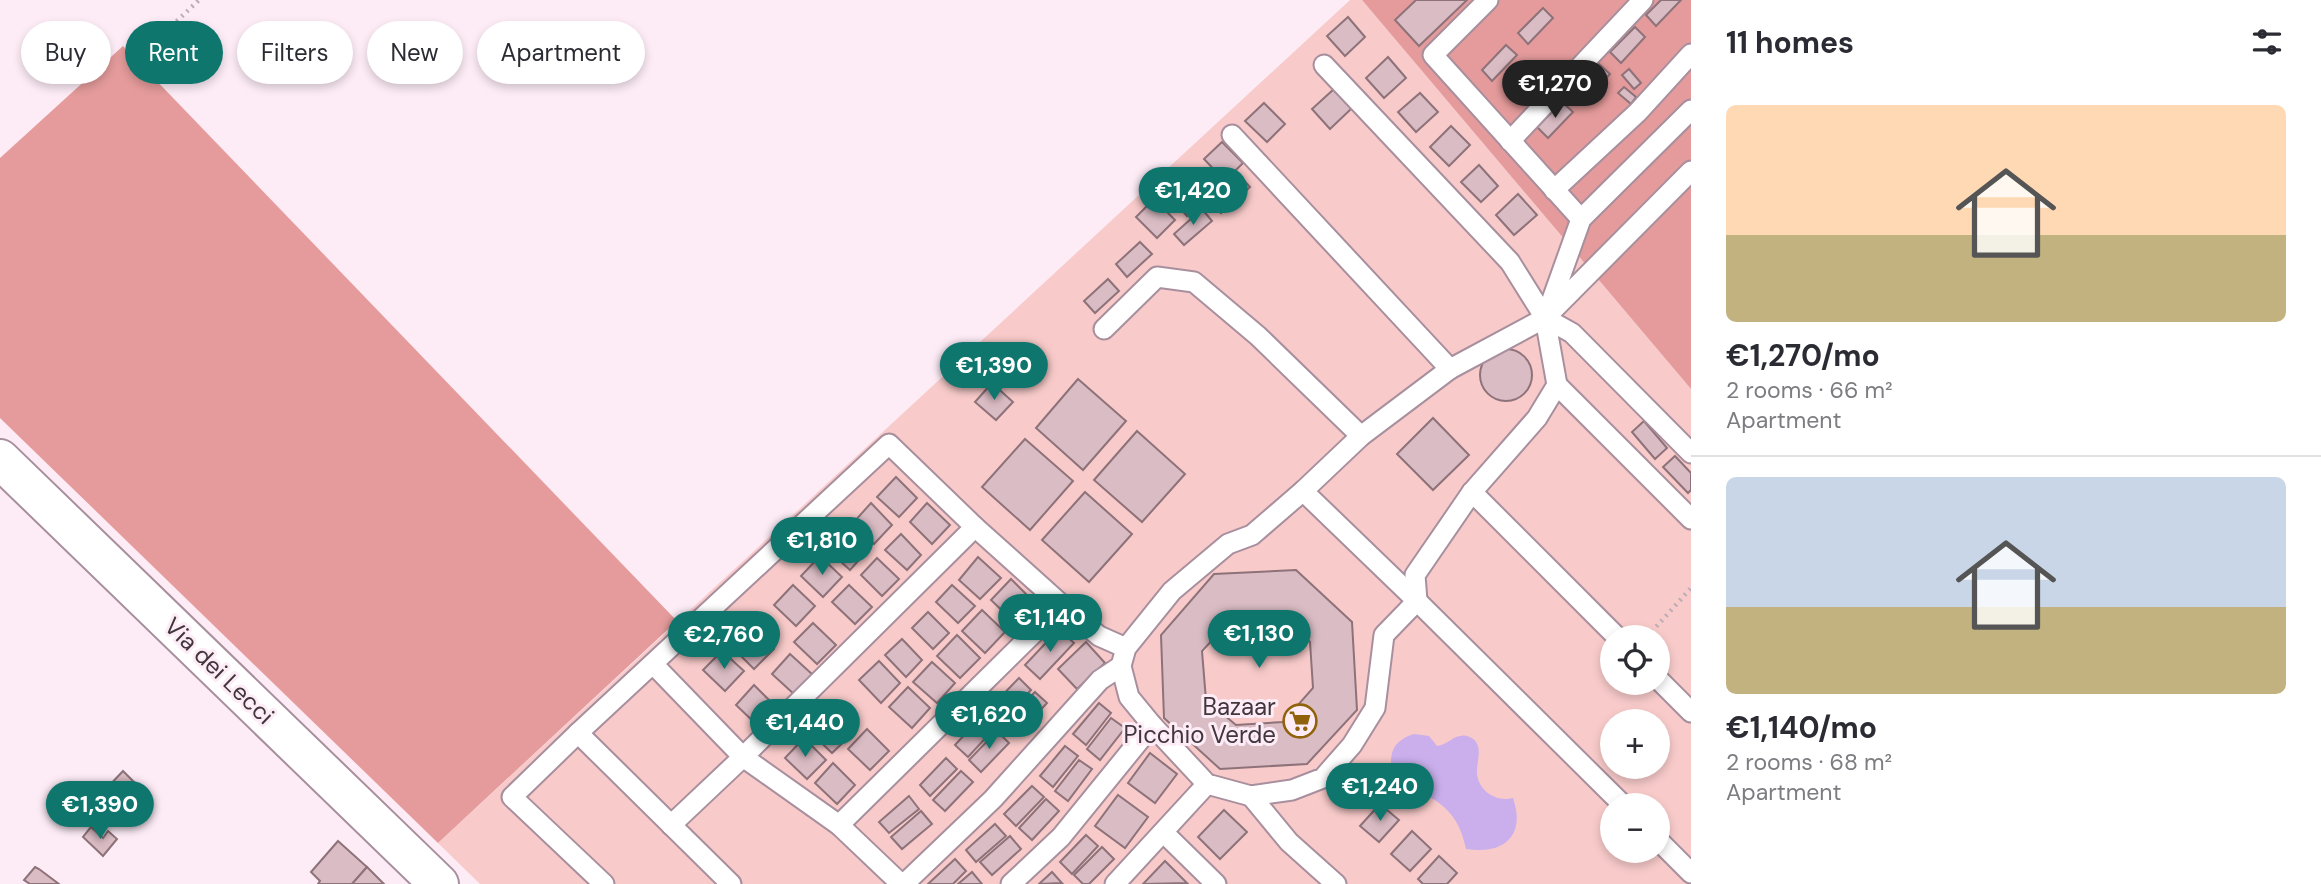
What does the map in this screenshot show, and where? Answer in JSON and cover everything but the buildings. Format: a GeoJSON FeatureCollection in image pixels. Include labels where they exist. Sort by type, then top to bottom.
{"type":"FeatureCollection","features":[{"type":"Feature","properties":{"kind":"street","name":"Via dei Lecci"},"geometry":{"type":"LineString","coordinates":[[0,459],[439,884]]}},
{"type":"Feature","properties":{"kind":"lane"},"geometry":{"type":"LineString","coordinates":[[1488,0],[1433,55],[1581,219]]}},
{"type":"Feature","properties":{"kind":"lane"},"geometry":{"type":"LineString","coordinates":[[1510,141],[1643,0]]}},
{"type":"Feature","properties":{"kind":"lane"},"geometry":{"type":"LineString","coordinates":[[1554,190],[1638,112],[1691,54]]}},
{"type":"Feature","properties":{"kind":"lane"},"geometry":{"type":"LineString","coordinates":[[1324,65],[1510,262],[1545,318],[1557,385],[1691,519]]}},
{"type":"Feature","properties":{"kind":"lane"},"geometry":{"type":"LineString","coordinates":[[1545,318],[1581,219],[1691,110]]}},
{"type":"Feature","properties":{"kind":"lane"},"geometry":{"type":"LineString","coordinates":[[1232,135],[1450,369]]}},
{"type":"Feature","properties":{"kind":"lane"},"geometry":{"type":"LineString","coordinates":[[653,664],[743,757],[839,825],[902,884],[993,799],[1124,657],[1172,591],[1227,544],[1252,535],[1361,436],[1450,369],[1545,318],[1691,171]]}},
{"type":"Feature","properties":{"kind":"lane"},"geometry":{"type":"LineString","coordinates":[[1104,329],[1157,277],[1194,282],[1258,336],[1361,436]]}},
{"type":"Feature","properties":{"kind":"lane"},"geometry":{"type":"LineString","coordinates":[[1545,318],[1572,333],[1691,453]]}},
{"type":"Feature","properties":{"kind":"lane"},"geometry":{"type":"LineString","coordinates":[[604,884],[512,797],[889,444],[975,527],[1124,657],[1129,696],[1207,784],[1251,796],[1292,789],[1323,778],[1352,745],[1375,708],[1384,635],[1417,601],[1415,575],[1472,492],[1537,418],[1557,385]]}},
{"type":"Feature","properties":{"kind":"lane"},"geometry":{"type":"LineString","coordinates":[[1303,491],[1611,793]]}},
{"type":"Feature","properties":{"kind":"lane"},"geometry":{"type":"LineString","coordinates":[[1472,492],[1605,625]]}},
{"type":"Feature","properties":{"kind":"lane"},"geometry":{"type":"LineString","coordinates":[[671,825],[975,527]]}},
{"type":"Feature","properties":{"kind":"lane"},"geometry":{"type":"LineString","coordinates":[[839,825],[1062,605]]}},
{"type":"Feature","properties":{"kind":"lane"},"geometry":{"type":"LineString","coordinates":[[1670,691],[1691,712]]}},
{"type":"Feature","properties":{"kind":"lane"},"geometry":{"type":"LineString","coordinates":[[1011,884],[1060,836],[1152,725]]}},
{"type":"Feature","properties":{"kind":"lane"},"geometry":{"type":"LineString","coordinates":[[578,733],[731,884]]}},
{"type":"Feature","properties":{"kind":"lane"},"geometry":{"type":"LineString","coordinates":[[1115,884],[1207,784]]}},
{"type":"Feature","properties":{"kind":"lane"},"geometry":{"type":"LineString","coordinates":[[1251,796],[1289,842],[1336,884]]}},
{"type":"Feature","properties":{"kind":"lane"},"geometry":{"type":"LineString","coordinates":[[1164,833],[1216,884]]}},
{"type":"Feature","properties":{"kind":"lane"},"geometry":{"type":"LineString","coordinates":[[1670,852],[1691,873]]}},
{"type":"Feature","properties":{"kind":"path"},"geometry":{"type":"LineString","coordinates":[[177,21],[200,0]]}},
{"type":"Feature","properties":{"kind":"path"},"geometry":{"type":"LineString","coordinates":[[1658,625],[1691,588]]}},
{"type":"Feature","properties":{"kind":"shaded area"},"geometry":{"type":"Polygon","coordinates":[[[1350,0],[1362,0],[1691,389],[1691,884],[480,884],[438,843],[1350,0]]]}},
{"type":"Feature","properties":{"kind":"shaded area"},"geometry":{"type":"Polygon","coordinates":[[[1362,0],[1691,0],[1691,389],[1362,0]]]}},
{"type":"Feature","properties":{"kind":"shaded area"},"geometry":{"type":"Polygon","coordinates":[[[123,46],[125,84],[160,84],[677,621],[438,843],[0,418],[0,158],[81,84],[111,84],[111,57],[123,46]]]}},
{"type":"Feature","properties":{"kind":"shaded area"},"geometry":{"type":"Polygon","coordinates":[[[1414,734],[1429,736],[1437,746],[1463,736],[1476,742],[1479,752],[1477,774],[1481,786],[1495,797],[1513,798],[1516,823],[1509,840],[1491,849],[1466,849],[1462,834],[1449,812],[1430,797],[1393,780],[1391,757],[1395,746],[1414,734]]]}},
{"type":"Feature","properties":{"kind":"place","name":"Bazaar Picchio Verde"},"geometry":{"type":"Point","coordinates":[1300,721]}}]}
